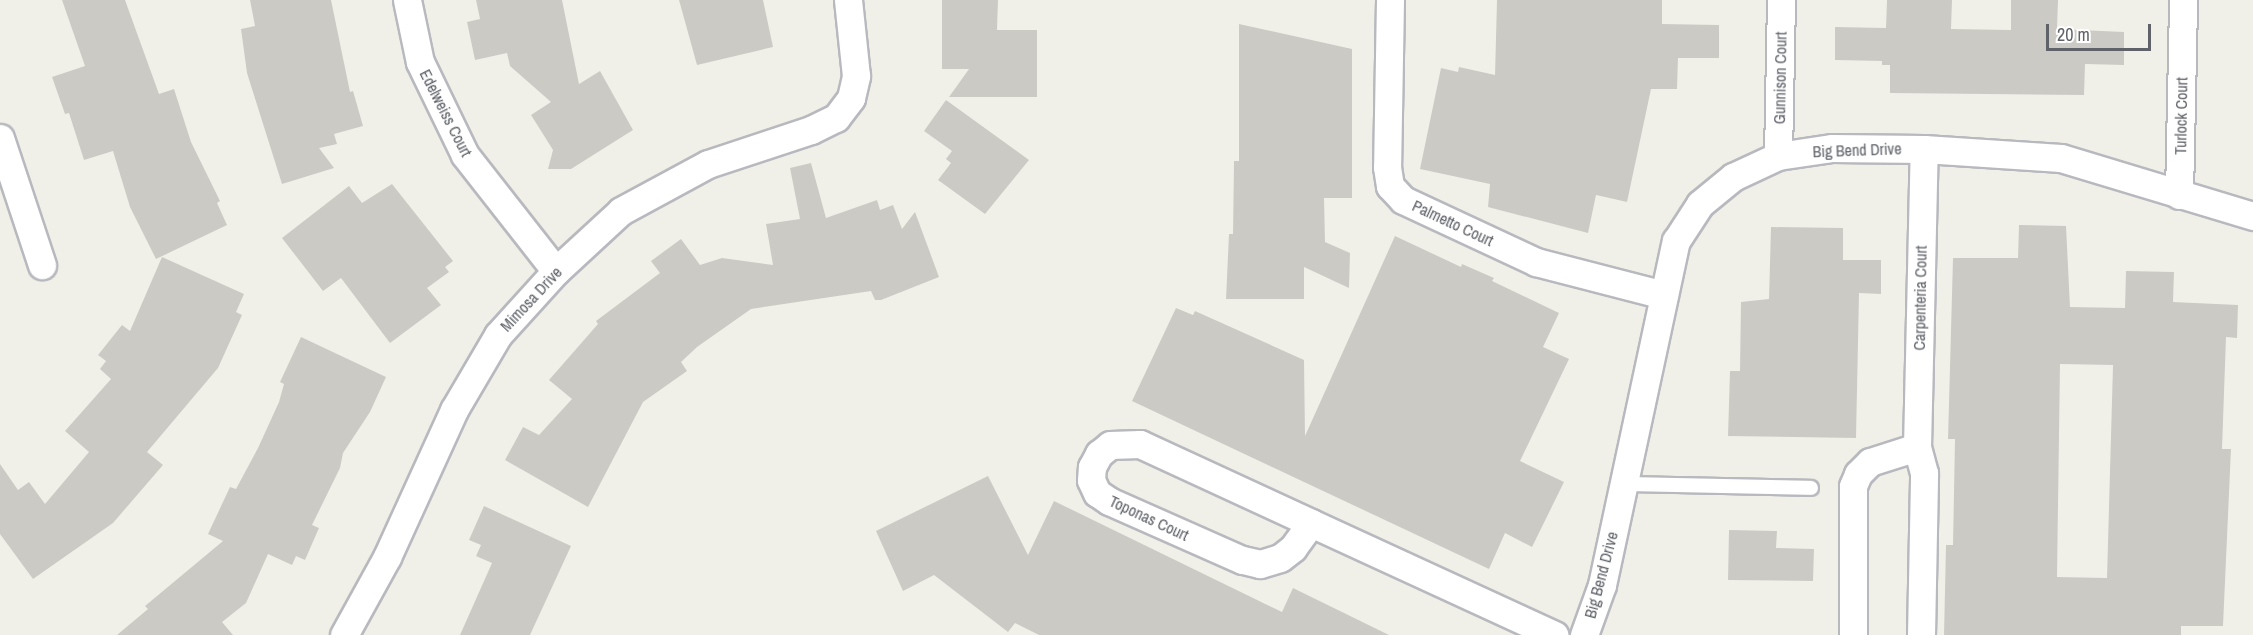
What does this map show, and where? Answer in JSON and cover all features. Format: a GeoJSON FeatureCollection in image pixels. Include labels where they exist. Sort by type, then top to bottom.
{"type":"FeatureCollection","features":[{"type":"Feature","properties":{"kind":"street","name":"Edelweiss Court"},"geometry":{"type":"LineString","coordinates":[[407,0],[420,62],[465,155],[556,271]]}},
{"type":"Feature","properties":{"kind":"street","name":"Mimosa Drive"},"geometry":{"type":"LineString","coordinates":[[344,635],[387,557],[454,410],[498,335],[556,271],[621,210],[708,164],[811,130],[836,118],[851,98],[856,76],[848,0]]}},
{"type":"Feature","properties":{"kind":"street","name":"Palmetto Court"},"geometry":{"type":"LineString","coordinates":[[1390,0],[1387,167],[1390,186],[1403,200],[1536,262],[1664,295]]}},
{"type":"Feature","properties":{"kind":"street","name":"Gunnison Court"},"geometry":{"type":"LineString","coordinates":[[1778,156],[1781,0]]}},
{"type":"Feature","properties":{"kind":"street","name":"Turlock Court"},"geometry":{"type":"LineString","coordinates":[[2180,195],[2183,0]]}},
{"type":"Feature","properties":{"kind":"street"},"geometry":{"type":"LineString","coordinates":[[0,138],[42,265]]}},
{"type":"Feature","properties":{"kind":"street","name":"Big Bend Drive"},"geometry":{"type":"LineString","coordinates":[[1584,635],[1602,585],[1676,241],[1700,204],[1732,177],[1778,156],[1832,148],[1924,149],[2061,158],[2253,216]]}},
{"type":"Feature","properties":{"kind":"street","name":"Carpenteria Court"},"geometry":{"type":"LineString","coordinates":[[1921,635],[1924,473],[1917,447],[1924,149]]}},
{"type":"Feature","properties":{"kind":"street","name":"Toponas Court"},"geometry":{"type":"LineString","coordinates":[[1311,523],[1293,548],[1280,558],[1260,564],[1242,560],[1109,501],[1097,493],[1091,480],[1092,468],[1099,454],[1110,445],[1140,444],[1555,635]]}},
{"type":"Feature","properties":{"kind":"street"},"geometry":{"type":"LineString","coordinates":[[1853,635],[1853,486],[1870,462],[1917,447]]}},
{"type":"Feature","properties":{"kind":"lane"},"geometry":{"type":"LineString","coordinates":[[1623,484],[1811,488]]}},
{"type":"Feature","properties":{"kind":"building"},"geometry":{"type":"Polygon","coordinates":[[[62,0],[125,0],[159,94],[174,89],[191,142],[220,201],[217,203],[227,225],[156,259],[130,207],[113,151],[84,160],[69,113],[65,114],[52,77],[85,66],[62,0]]]}},
{"type":"Feature","properties":{"kind":"building"},"geometry":{"type":"Polygon","coordinates":[[[250,0],[331,0],[350,92],[353,91],[363,126],[334,134],[337,144],[319,148],[334,168],[282,184],[247,73],[241,29],[255,26],[250,0]]]}},
{"type":"Feature","properties":{"kind":"building"},"geometry":{"type":"Polygon","coordinates":[[[476,0],[562,0],[579,84],[600,71],[633,130],[571,169],[548,169],[553,150],[531,115],[551,102],[510,66],[507,53],[475,60],[467,22],[480,19],[476,0]]]}},
{"type":"Feature","properties":{"kind":"building"},"geometry":{"type":"Polygon","coordinates":[[[679,0],[763,0],[773,47],[697,65],[679,0]]]}},
{"type":"Feature","properties":{"kind":"building"},"geometry":{"type":"Polygon","coordinates":[[[942,0],[998,0],[997,30],[1037,30],[1037,97],[949,97],[969,69],[942,69],[942,0]]]}},
{"type":"Feature","properties":{"kind":"building"},"geometry":{"type":"Polygon","coordinates":[[[1497,0],[1662,0],[1662,24],[1719,25],[1719,58],[1678,58],[1677,89],[1651,89],[1627,202],[1596,195],[1588,233],[1488,207],[1490,184],[1420,169],[1441,68],[1458,72],[1459,67],[1495,75],[1497,0]]]}},
{"type":"Feature","properties":{"kind":"building"},"geometry":{"type":"Polygon","coordinates":[[[1887,0],[1952,0],[1951,29],[2011,30],[2011,0],[2058,0],[2057,29],[2124,32],[2124,65],[2085,64],[2084,95],[1890,93],[1890,65],[1882,65],[1882,61],[1835,60],[1835,27],[1886,28],[1887,0]]]}},
{"type":"Feature","properties":{"kind":"building"},"geometry":{"type":"Polygon","coordinates":[[[1239,24],[1352,49],[1352,198],[1324,198],[1325,242],[1350,253],[1349,288],[1304,267],[1304,299],[1226,299],[1229,234],[1233,234],[1234,161],[1239,161],[1239,24]]]}},
{"type":"Feature","properties":{"kind":"building"},"geometry":{"type":"Polygon","coordinates":[[[946,100],[1029,160],[985,214],[938,180],[951,163],[946,159],[952,151],[924,131],[946,100]]]}},
{"type":"Feature","properties":{"kind":"building"},"geometry":{"type":"Polygon","coordinates":[[[811,163],[826,218],[877,200],[880,210],[893,205],[902,229],[915,212],[939,277],[881,300],[875,300],[871,291],[751,309],[697,347],[681,362],[687,371],[643,402],[588,507],[505,460],[523,427],[539,435],[572,399],[549,380],[598,324],[596,321],[660,273],[651,261],[681,239],[700,265],[722,258],[773,265],[766,224],[800,219],[790,168],[811,163]]]}},
{"type":"Feature","properties":{"kind":"building"},"geometry":{"type":"Polygon","coordinates":[[[392,184],[453,261],[445,267],[449,272],[427,288],[441,305],[390,343],[341,278],[323,291],[282,238],[349,186],[362,203],[392,184]]]}},
{"type":"Feature","properties":{"kind":"building"},"geometry":{"type":"Polygon","coordinates":[[[2019,225],[2066,226],[2070,307],[2125,308],[2126,271],[2174,272],[2173,302],[2238,305],[2237,338],[2226,337],[2222,449],[2231,449],[2223,626],[2181,626],[2181,635],[1944,635],[1946,545],[1953,545],[1955,439],[1948,439],[1953,258],[2018,258],[2019,225]],[[2060,364],[2057,577],[2107,578],[2113,365],[2060,364]]]}},
{"type":"Feature","properties":{"kind":"building"},"geometry":{"type":"Polygon","coordinates":[[[1771,227],[1843,228],[1843,260],[1881,260],[1881,294],[1859,293],[1856,438],[1728,436],[1730,371],[1740,371],[1741,302],[1769,299],[1771,227]]]}},
{"type":"Feature","properties":{"kind":"building"},"geometry":{"type":"Polygon","coordinates":[[[1395,236],[1461,267],[1462,264],[1494,278],[1492,281],[1559,313],[1543,347],[1569,359],[1520,461],[1564,482],[1532,547],[1505,533],[1489,569],[1132,401],[1176,308],[1193,315],[1195,311],[1304,360],[1305,436],[1395,236]]]}},
{"type":"Feature","properties":{"kind":"building"},"geometry":{"type":"Polygon","coordinates":[[[162,257],[244,294],[236,312],[242,315],[218,368],[147,452],[163,465],[113,523],[33,579],[0,534],[0,464],[18,490],[29,482],[45,504],[89,452],[65,431],[111,379],[100,369],[106,361],[98,355],[122,325],[130,331],[162,257]]]}},
{"type":"Feature","properties":{"kind":"building"},"geometry":{"type":"Polygon","coordinates":[[[301,337],[386,377],[370,412],[343,453],[340,468],[312,525],[319,528],[305,560],[296,556],[292,565],[268,554],[246,603],[222,622],[233,635],[117,635],[148,609],[145,606],[223,541],[208,534],[230,487],[236,489],[258,448],[279,402],[284,384],[280,382],[301,337]]]}},
{"type":"Feature","properties":{"kind":"building"},"geometry":{"type":"Polygon","coordinates":[[[988,476],[1028,555],[1054,501],[1282,612],[1293,588],[1389,635],[1039,635],[1015,623],[1008,632],[934,575],[903,591],[876,531],[988,476]]]}},
{"type":"Feature","properties":{"kind":"building"},"geometry":{"type":"Polygon","coordinates":[[[484,506],[571,546],[530,635],[460,635],[492,563],[476,556],[481,545],[469,540],[484,506]]]}},
{"type":"Feature","properties":{"kind":"building"},"geometry":{"type":"Polygon","coordinates":[[[1729,530],[1777,531],[1776,548],[1814,549],[1813,581],[1728,580],[1729,530]]]}}]}
